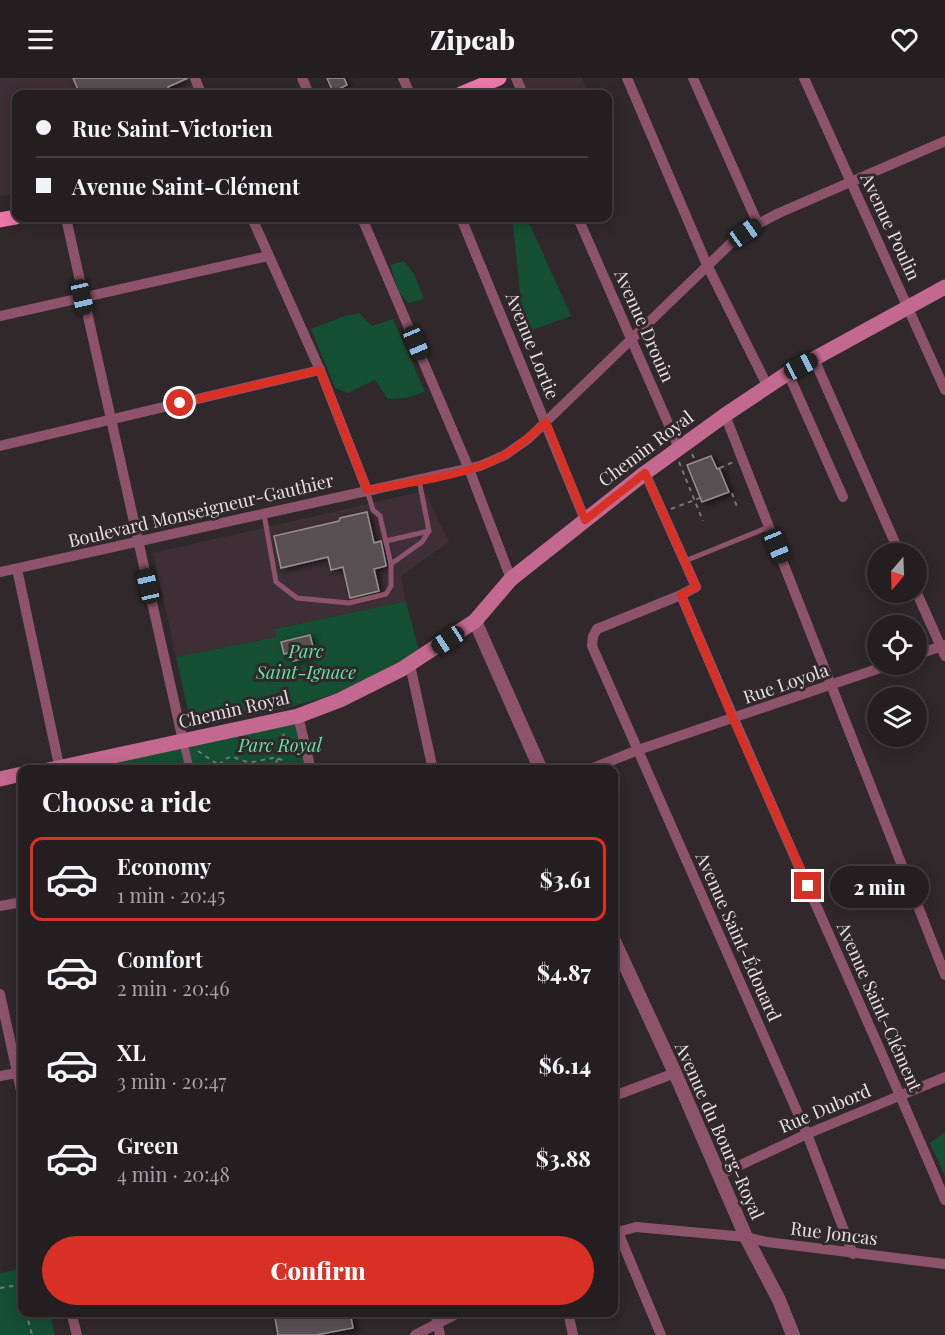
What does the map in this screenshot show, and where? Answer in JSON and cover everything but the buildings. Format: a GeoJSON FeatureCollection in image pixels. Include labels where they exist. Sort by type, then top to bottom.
{"type":"FeatureCollection","features":[{"type":"Feature","properties":{"kind":"main road"},"geometry":{"type":"LineString","coordinates":[[471,90],[499,78]]}},
{"type":"Feature","properties":{"kind":"main road","name":"Chemin Royal"},"geometry":{"type":"LineString","coordinates":[[74,765],[298,716],[340,700],[410,665],[475,621],[511,579],[645,473],[725,415],[788,373],[945,287]]}},
{"type":"Feature","properties":{"kind":"main road"},"geometry":{"type":"LineString","coordinates":[[0,779],[18,775]]}},
{"type":"Feature","properties":{"kind":"street"},"geometry":{"type":"LineString","coordinates":[[627,78],[708,265],[768,387]]}},
{"type":"Feature","properties":{"kind":"street"},"geometry":{"type":"LineString","coordinates":[[693,78],[758,224]]}},
{"type":"Feature","properties":{"kind":"street","name":"Avenue Poulin"},"geometry":{"type":"LineString","coordinates":[[804,78],[945,390]]}},
{"type":"Feature","properties":{"kind":"street","name":"Boulevard Monseigneur-Gauthier"},"geometry":{"type":"LineString","coordinates":[[0,572],[469,469],[505,455],[528,439],[731,243],[758,224],[945,141]]}},
{"type":"Feature","properties":{"kind":"street"},"geometry":{"type":"LineString","coordinates":[[67,222],[189,765]]}},
{"type":"Feature","properties":{"kind":"street"},"geometry":{"type":"LineString","coordinates":[[254,222],[320,370],[367,490]]}},
{"type":"Feature","properties":{"kind":"street"},"geometry":{"type":"LineString","coordinates":[[364,222],[469,469],[511,579]]}},
{"type":"Feature","properties":{"kind":"street","name":"Avenue Lortie"},"geometry":{"type":"LineString","coordinates":[[463,222],[585,520]]}},
{"type":"Feature","properties":{"kind":"street","name":"Avenue Drouin"},"geometry":{"type":"LineString","coordinates":[[580,222],[632,338],[677,450]]}},
{"type":"Feature","properties":{"kind":"street"},"geometry":{"type":"LineString","coordinates":[[0,316],[268,256]]}},
{"type":"Feature","properties":{"kind":"street"},"geometry":{"type":"LineString","coordinates":[[814,359],[895,543]]}},
{"type":"Feature","properties":{"kind":"street"},"geometry":{"type":"LineString","coordinates":[[0,446],[320,370]]}},
{"type":"Feature","properties":{"kind":"street"},"geometry":{"type":"LineString","coordinates":[[788,373],[843,497]]}},
{"type":"Feature","properties":{"kind":"street"},"geometry":{"type":"LineString","coordinates":[[725,415],[945,975]]}},
{"type":"Feature","properties":{"kind":"street"},"geometry":{"type":"LineString","coordinates":[[645,473],[696,587],[681,595]]}},
{"type":"Feature","properties":{"kind":"street"},"geometry":{"type":"LineString","coordinates":[[17,568],[55,765]]}},
{"type":"Feature","properties":{"kind":"street","name":"Avenue Saint-Édouard"},"geometry":{"type":"LineString","coordinates":[[681,595],[597,629],[593,636],[592,646],[807,1134],[853,1254]]}},
{"type":"Feature","properties":{"kind":"street","name":"Avenue Saint-Clément"},"geometry":{"type":"LineString","coordinates":[[681,595],[733,719],[945,1200]]}},
{"type":"Feature","properties":{"kind":"street"},"geometry":{"type":"LineString","coordinates":[[922,603],[944,649],[927,653]]}},
{"type":"Feature","properties":{"kind":"street"},"geometry":{"type":"LineString","coordinates":[[475,621],[539,765]]}},
{"type":"Feature","properties":{"kind":"street"},"geometry":{"type":"LineString","coordinates":[[410,665],[432,765]]}},
{"type":"Feature","properties":{"kind":"street","name":"Rue Loyola"},"geometry":{"type":"LineString","coordinates":[[600,765],[638,750],[867,673]]}},
{"type":"Feature","properties":{"kind":"street"},"geometry":{"type":"LineString","coordinates":[[298,716],[310,765]]}},
{"type":"Feature","properties":{"kind":"street"},"geometry":{"type":"LineString","coordinates":[[0,906],[18,903]]}},
{"type":"Feature","properties":{"kind":"street","name":"Avenue du Bourg-Royal"},"geometry":{"type":"LineString","coordinates":[[618,951],[675,1072],[746,1237],[793,1335]]}},
{"type":"Feature","properties":{"kind":"street"},"geometry":{"type":"LineString","coordinates":[[0,994],[18,1064]]}},
{"type":"Feature","properties":{"kind":"street"},"geometry":{"type":"LineString","coordinates":[[0,1076],[18,1072]]}},
{"type":"Feature","properties":{"kind":"street"},"geometry":{"type":"LineString","coordinates":[[618,1094],[675,1072]]}},
{"type":"Feature","properties":{"kind":"street","name":"Rue Dubord"},"geometry":{"type":"LineString","coordinates":[[718,1175],[807,1134],[945,1077]]}},
{"type":"Feature","properties":{"kind":"street","name":"Rue Joncas"},"geometry":{"type":"LineString","coordinates":[[618,1232],[636,1227],[746,1237],[853,1254],[945,1264]]}},
{"type":"Feature","properties":{"kind":"street"},"geometry":{"type":"LineString","coordinates":[[618,1237],[661,1335]]}},
{"type":"Feature","properties":{"kind":"street"},"geometry":{"type":"LineString","coordinates":[[73,1317],[76,1335]]}},
{"type":"Feature","properties":{"kind":"street"},"geometry":{"type":"LineString","coordinates":[[415,1335],[439,1330],[454,1317]]}},
{"type":"Feature","properties":{"kind":"street"},"geometry":{"type":"LineString","coordinates":[[569,1317],[573,1335]]}},
{"type":"Feature","properties":{"kind":"lane"},"geometry":{"type":"LineString","coordinates":[[391,564],[422,542],[429,531],[419,480]]}},
{"type":"Feature","properties":{"kind":"lane"},"geometry":{"type":"LineString","coordinates":[[264,514],[276,582],[297,598],[349,603],[386,594],[391,586],[391,564],[380,516],[373,510],[367,490]]}},
{"type":"Feature","properties":{"kind":"lane"},"geometry":{"type":"LineString","coordinates":[[685,561],[769,526]]}},
{"type":"Feature","properties":{"kind":"lane"},"geometry":{"type":"LineString","coordinates":[[386,541],[429,531]]}},
{"type":"Feature","properties":{"kind":"path"},"geometry":{"type":"LineString","coordinates":[[677,450],[703,521]]}},
{"type":"Feature","properties":{"kind":"path"},"geometry":{"type":"LineString","coordinates":[[720,468],[742,458]]}},
{"type":"Feature","properties":{"kind":"path"},"geometry":{"type":"LineString","coordinates":[[732,493],[737,507]]}},
{"type":"Feature","properties":{"kind":"path"},"geometry":{"type":"LineString","coordinates":[[663,512],[700,498]]}},
{"type":"Feature","properties":{"kind":"path"},"geometry":{"type":"LineString","coordinates":[[274,765],[285,748],[280,720]]}},
{"type":"Feature","properties":{"kind":"path"},"geometry":{"type":"LineString","coordinates":[[183,741],[219,765],[226,758],[231,757],[251,762],[273,757],[287,765]]}},
{"type":"Feature","properties":{"kind":"path"},"geometry":{"type":"LineString","coordinates":[[0,1288],[18,1285]]}},
{"type":"Feature","properties":{"kind":"path"},"geometry":{"type":"LineString","coordinates":[[27,1317],[32,1335]]}},
{"type":"Feature","properties":{"kind":"shaded area"},"geometry":{"type":"Polygon","coordinates":[[[0,78],[192,78],[197,90],[12,90],[12,194],[0,196],[0,78]]]}},
{"type":"Feature","properties":{"kind":"shaded area"},"geometry":{"type":"Polygon","coordinates":[[[516,78],[582,78],[588,90],[521,90],[516,78]]]}},
{"type":"Feature","properties":{"kind":"shaded area"},"geometry":{"type":"Polygon","coordinates":[[[424,491],[449,542],[401,576],[406,601],[275,629],[276,637],[176,657],[153,553],[424,491]]]}},
{"type":"Feature","properties":{"kind":"green space"},"geometry":{"type":"Polygon","coordinates":[[[516,222],[527,222],[531,227],[571,316],[532,330],[521,303],[513,225],[516,222]]]}},
{"type":"Feature","properties":{"kind":"green space"},"geometry":{"type":"Polygon","coordinates":[[[404,261],[414,274],[424,299],[408,303],[399,292],[390,265],[404,261]]]}},
{"type":"Feature","properties":{"kind":"green space"},"geometry":{"type":"Polygon","coordinates":[[[359,313],[372,326],[393,319],[425,392],[406,398],[388,399],[375,380],[348,393],[335,388],[311,329],[359,313]]]}},
{"type":"Feature","properties":{"kind":"green space","name":"Parc Saint-Ignace"},"geometry":{"type":"Polygon","coordinates":[[[406,601],[419,651],[357,683],[319,699],[197,726],[191,724],[176,657],[276,637],[275,629],[406,601]]]}},
{"type":"Feature","properties":{"kind":"green space","name":"Parc Royal"},"geometry":{"type":"Polygon","coordinates":[[[298,716],[310,765],[82,765],[298,716]]]}},
{"type":"Feature","properties":{"kind":"green space"},"geometry":{"type":"Polygon","coordinates":[[[945,1132],[945,1176],[930,1143],[945,1132]]]}},
{"type":"Feature","properties":{"kind":"green space"},"geometry":{"type":"Polygon","coordinates":[[[18,1269],[18,1317],[51,1317],[55,1335],[0,1335],[0,1270],[1,1273],[18,1269]]]}},
{"type":"Feature","properties":{"kind":"route"},"geometry":{"type":"LineString","coordinates":[[180,403],[320,370],[367,490],[480,466],[505,455],[528,439],[546,422],[585,520],[645,473],[696,587],[681,595],[733,719],[808,886]]}}]}
